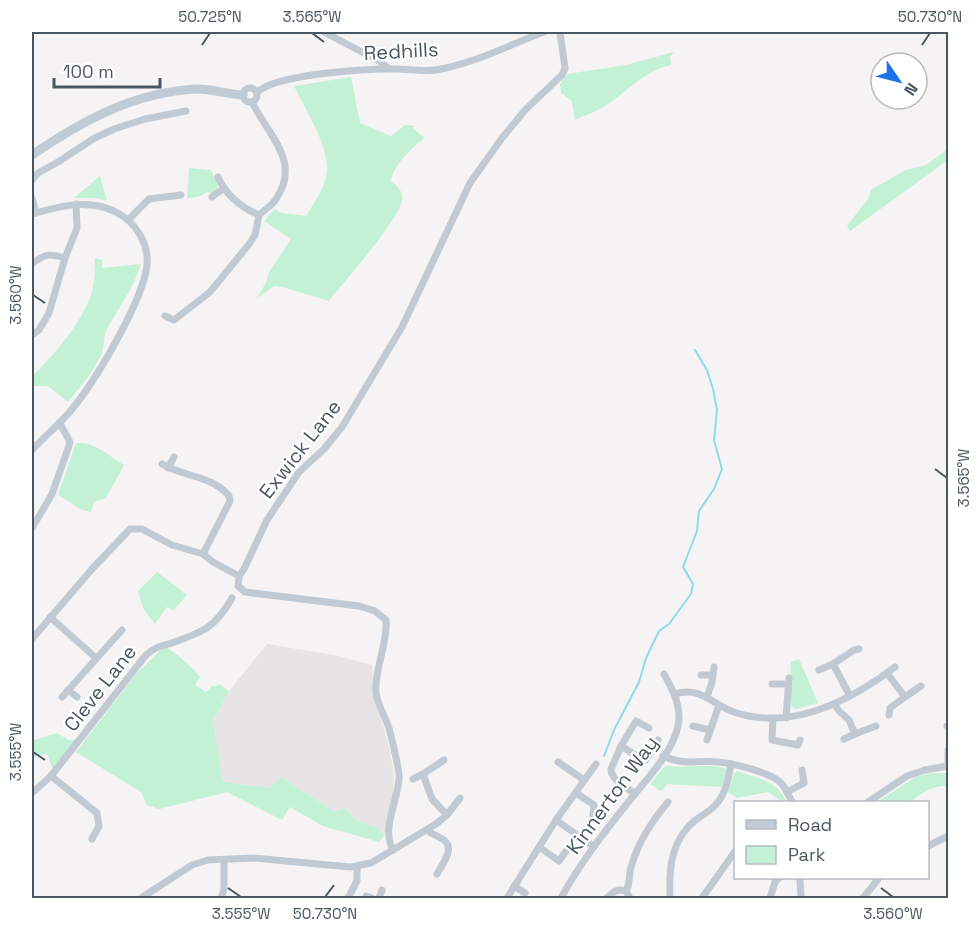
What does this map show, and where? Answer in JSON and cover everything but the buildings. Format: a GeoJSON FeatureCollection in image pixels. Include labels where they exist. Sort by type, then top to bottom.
{"type":"FeatureCollection","features":[{"type":"Feature","properties":{"kind":"street"},"geometry":{"type":"LineString","coordinates":[[324,32],[380,61],[388,68]]}},
{"type":"Feature","properties":{"kind":"street","name":"Redhills"},"geometry":{"type":"LineString","coordinates":[[243,95],[250,87],[257,92],[272,83],[292,78],[388,68],[441,70],[479,59],[544,32]]}},
{"type":"Feature","properties":{"kind":"street","name":"Exwick Lane"},"geometry":{"type":"LineString","coordinates":[[239,576],[267,520],[298,472],[324,450],[342,427],[402,327],[470,183],[526,109],[562,75],[565,68],[560,32]]}},
{"type":"Feature","properties":{"kind":"street","name":"Redhills"},"geometry":{"type":"LineString","coordinates":[[32,155],[90,118],[126,103],[197,89],[243,95]]}},
{"type":"Feature","properties":{"kind":"street"},"geometry":{"type":"LineString","coordinates":[[173,330],[174,320],[210,292],[238,260],[255,235],[259,214],[277,198],[283,184],[285,164],[282,151],[252,102],[257,98],[257,92]]}},
{"type":"Feature","properties":{"kind":"street","name":"Redhills"},"geometry":{"type":"LineString","coordinates":[[243,95],[245,100],[252,102]]}},
{"type":"Feature","properties":{"kind":"street"},"geometry":{"type":"LineString","coordinates":[[170,104],[172,113]]}},
{"type":"Feature","properties":{"kind":"street"},"geometry":{"type":"LineString","coordinates":[[32,180],[38,173],[98,136],[128,124],[186,111]]}},
{"type":"Feature","properties":{"kind":"street"},"geometry":{"type":"LineString","coordinates":[[218,177],[224,189],[245,208],[259,214]]}},
{"type":"Feature","properties":{"kind":"street"},"geometry":{"type":"LineString","coordinates":[[212,197],[224,189]]}},
{"type":"Feature","properties":{"kind":"street"},"geometry":{"type":"LineString","coordinates":[[128,220],[149,199],[169,192],[181,195]]}},
{"type":"Feature","properties":{"kind":"street"},"geometry":{"type":"LineString","coordinates":[[32,198],[34,214],[76,204],[109,209],[128,220],[138,231],[147,253],[147,265],[142,282],[118,336],[93,380],[73,408],[32,450]]}},
{"type":"Feature","properties":{"kind":"street"},"geometry":{"type":"LineString","coordinates":[[32,335],[39,330],[49,313],[65,258],[77,228],[76,204]]}},
{"type":"Feature","properties":{"kind":"street"},"geometry":{"type":"LineString","coordinates":[[32,264],[46,254],[65,258]]}},
{"type":"Feature","properties":{"kind":"street"},"geometry":{"type":"LineString","coordinates":[[165,316],[174,320]]}},
{"type":"Feature","properties":{"kind":"street"},"geometry":{"type":"LineString","coordinates":[[32,528],[52,494],[70,443],[60,422]]}},
{"type":"Feature","properties":{"kind":"street"},"geometry":{"type":"LineString","coordinates":[[174,457],[165,466],[182,474],[203,478],[224,490],[229,496],[230,501],[203,554]]}},
{"type":"Feature","properties":{"kind":"street"},"geometry":{"type":"LineString","coordinates":[[32,639],[130,529],[142,529],[172,545],[203,554],[239,576],[238,586],[245,592],[359,606],[375,611],[386,620],[387,630],[377,670],[376,693],[389,728],[400,775],[388,838],[393,850]]}},
{"type":"Feature","properties":{"kind":"street","name":"Cleve Lane"},"geometry":{"type":"LineString","coordinates":[[32,793],[51,776],[146,655],[159,646],[208,629],[224,612],[232,598]]}},
{"type":"Feature","properties":{"kind":"street"},"geometry":{"type":"LineString","coordinates":[[50,617],[96,658]]}},
{"type":"Feature","properties":{"kind":"street"},"geometry":{"type":"LineString","coordinates":[[62,697],[96,658],[117,640],[122,630]]}},
{"type":"Feature","properties":{"kind":"street"},"geometry":{"type":"LineString","coordinates":[[819,670],[859,649]]}},
{"type":"Feature","properties":{"kind":"street"},"geometry":{"type":"LineString","coordinates":[[833,664],[850,696]]}},
{"type":"Feature","properties":{"kind":"street"},"geometry":{"type":"LineString","coordinates":[[675,694],[689,691],[743,714],[786,718],[808,714],[834,704],[895,666]]}},
{"type":"Feature","properties":{"kind":"street"},"geometry":{"type":"LineString","coordinates":[[701,675],[714,671],[707,697]]}},
{"type":"Feature","properties":{"kind":"street"},"geometry":{"type":"LineString","coordinates":[[887,673],[905,697]]}},
{"type":"Feature","properties":{"kind":"street","name":"Kinnerton Way"},"geometry":{"type":"LineString","coordinates":[[561,898],[594,847],[663,756],[678,728],[679,712],[675,694],[664,674]]}},
{"type":"Feature","properties":{"kind":"street"},"geometry":{"type":"LineString","coordinates":[[772,684],[788,681],[786,718]]}},
{"type":"Feature","properties":{"kind":"street"},"geometry":{"type":"LineString","coordinates":[[889,715],[891,708],[921,686]]}},
{"type":"Feature","properties":{"kind":"street"},"geometry":{"type":"LineString","coordinates":[[68,690],[77,697]]}},
{"type":"Feature","properties":{"kind":"street"},"geometry":{"type":"LineString","coordinates":[[834,704],[849,720],[855,734]]}},
{"type":"Feature","properties":{"kind":"street"},"geometry":{"type":"LineString","coordinates":[[707,740],[719,705]]}},
{"type":"Feature","properties":{"kind":"street"},"geometry":{"type":"LineString","coordinates":[[773,718],[771,744],[798,746]]}},
{"type":"Feature","properties":{"kind":"street"},"geometry":{"type":"LineString","coordinates":[[635,794],[610,773],[621,746],[636,721],[649,728]]}},
{"type":"Feature","properties":{"kind":"street"},"geometry":{"type":"LineString","coordinates":[[693,726],[710,730]]}},
{"type":"Feature","properties":{"kind":"street"},"geometry":{"type":"LineString","coordinates":[[844,739],[876,726]]}},
{"type":"Feature","properties":{"kind":"street"},"geometry":{"type":"LineString","coordinates":[[621,746],[646,760],[658,740]]}},
{"type":"Feature","properties":{"kind":"street"},"geometry":{"type":"LineString","coordinates":[[870,801],[907,776],[948,766],[948,750]]}},
{"type":"Feature","properties":{"kind":"street"},"geometry":{"type":"LineString","coordinates":[[663,756],[680,763],[720,762],[770,777],[780,782],[792,801]]}},
{"type":"Feature","properties":{"kind":"street"},"geometry":{"type":"LineString","coordinates":[[413,779],[444,760]]}},
{"type":"Feature","properties":{"kind":"street"},"geometry":{"type":"LineString","coordinates":[[558,762],[584,780]]}},
{"type":"Feature","properties":{"kind":"street"},"geometry":{"type":"LineString","coordinates":[[507,898],[556,820],[596,764]]}},
{"type":"Feature","properties":{"kind":"street"},"geometry":{"type":"LineString","coordinates":[[670,898],[669,879],[674,850],[687,828],[720,800],[730,764]]}},
{"type":"Feature","properties":{"kind":"street"},"geometry":{"type":"LineString","coordinates":[[802,770],[804,783]]}},
{"type":"Feature","properties":{"kind":"street"},"geometry":{"type":"LineString","coordinates":[[423,774],[432,799],[447,815]]}},
{"type":"Feature","properties":{"kind":"street"},"geometry":{"type":"LineString","coordinates":[[51,776],[98,813],[99,826],[92,839]]}},
{"type":"Feature","properties":{"kind":"street"},"geometry":{"type":"LineString","coordinates":[[787,792],[804,783],[813,782]]}},
{"type":"Feature","properties":{"kind":"street"},"geometry":{"type":"LineString","coordinates":[[576,793],[594,805],[593,816]]}},
{"type":"Feature","properties":{"kind":"street"},"geometry":{"type":"LineString","coordinates":[[141,898],[151,896],[196,863],[208,860],[253,858],[357,867],[378,860],[427,830],[447,815],[460,798]]}},
{"type":"Feature","properties":{"kind":"street"},"geometry":{"type":"LineString","coordinates":[[626,891],[631,880],[630,872],[639,842],[668,802]]}},
{"type":"Feature","properties":{"kind":"street"},"geometry":{"type":"LineString","coordinates":[[556,820],[594,847]]}},
{"type":"Feature","properties":{"kind":"street"},"geometry":{"type":"LineString","coordinates":[[427,830],[447,842],[449,846],[437,874]]}},
{"type":"Feature","properties":{"kind":"street"},"geometry":{"type":"LineString","coordinates":[[929,845],[948,836]]}},
{"type":"Feature","properties":{"kind":"street"},"geometry":{"type":"LineString","coordinates":[[539,847],[559,861],[566,851]]}},
{"type":"Feature","properties":{"kind":"street"},"geometry":{"type":"LineString","coordinates":[[702,898],[734,851]]}},
{"type":"Feature","properties":{"kind":"street"},"geometry":{"type":"LineString","coordinates":[[221,898],[224,890],[224,860]]}},
{"type":"Feature","properties":{"kind":"street"},"geometry":{"type":"LineString","coordinates":[[348,898],[357,881],[357,867]]}},
{"type":"Feature","properties":{"kind":"street"},"geometry":{"type":"LineString","coordinates":[[770,898],[778,879]]}},
{"type":"Feature","properties":{"kind":"street"},"geometry":{"type":"LineString","coordinates":[[800,879],[801,898]]}},
{"type":"Feature","properties":{"kind":"street"},"geometry":{"type":"LineString","coordinates":[[863,898],[878,879]]}},
{"type":"Feature","properties":{"kind":"street"},"geometry":{"type":"LineString","coordinates":[[514,886],[525,893]]}},
{"type":"Feature","properties":{"kind":"street"},"geometry":{"type":"LineString","coordinates":[[378,898],[382,890]]}},
{"type":"Feature","properties":{"kind":"street"},"geometry":{"type":"LineString","coordinates":[[607,898],[612,892],[626,891]]}},
{"type":"Feature","properties":{"kind":"street"},"geometry":{"type":"LineString","coordinates":[[626,891],[630,898]]}},
{"type":"Feature","properties":{"kind":"shaded area"},"geometry":{"type":"Polygon","coordinates":[[[267,644],[339,656],[372,665],[378,709],[390,750],[394,776],[393,796],[384,836],[378,828],[357,821],[345,808],[335,812],[281,777],[269,788],[223,782],[213,721],[229,691],[267,644]]]}},
{"type":"Feature","properties":{"kind":"green space"},"geometry":{"type":"Polygon","coordinates":[[[674,52],[670,57],[671,65],[653,72],[605,106],[575,120],[572,101],[561,93],[560,84],[567,74],[626,65],[674,52]]]}},
{"type":"Feature","properties":{"kind":"green space"},"geometry":{"type":"Polygon","coordinates":[[[351,77],[360,123],[391,136],[405,125],[414,126],[413,128],[424,138],[404,157],[393,175],[391,181],[402,195],[401,204],[385,232],[329,301],[274,286],[257,298],[267,281],[268,274],[291,239],[264,221],[275,209],[282,213],[306,216],[320,194],[325,181],[327,169],[324,149],[294,86],[351,77]]]}},
{"type":"Feature","properties":{"kind":"green space"},"geometry":{"type":"Polygon","coordinates":[[[948,149],[948,160],[850,231],[847,226],[868,199],[871,190],[906,170],[926,165],[948,149]]]}},
{"type":"Feature","properties":{"kind":"green space"},"geometry":{"type":"Polygon","coordinates":[[[189,168],[211,170],[218,184],[217,190],[211,194],[208,192],[198,197],[187,198],[189,168]]]}},
{"type":"Feature","properties":{"kind":"green space"},"geometry":{"type":"Polygon","coordinates":[[[100,176],[107,201],[96,198],[74,198],[100,176]]]}},
{"type":"Feature","properties":{"kind":"green space"},"geometry":{"type":"Polygon","coordinates":[[[95,258],[102,260],[102,268],[141,264],[130,290],[106,332],[99,359],[68,402],[48,386],[32,386],[32,377],[66,339],[86,307],[93,286],[95,258]]]}},
{"type":"Feature","properties":{"kind":"green space"},"geometry":{"type":"Polygon","coordinates":[[[76,443],[95,447],[124,465],[106,498],[94,502],[91,512],[82,510],[58,495],[76,443]]]}},
{"type":"Feature","properties":{"kind":"green space"},"geometry":{"type":"Polygon","coordinates":[[[157,572],[187,595],[173,611],[167,607],[155,624],[143,608],[138,591],[157,572]]]}},
{"type":"Feature","properties":{"kind":"green space"},"geometry":{"type":"Polygon","coordinates":[[[165,646],[184,660],[200,677],[195,685],[206,692],[212,686],[219,684],[229,691],[213,721],[223,782],[269,788],[281,777],[335,812],[345,808],[357,821],[378,828],[384,836],[379,842],[323,826],[290,807],[282,820],[227,792],[159,809],[147,805],[141,792],[76,752],[137,673],[165,646]]]}},
{"type":"Feature","properties":{"kind":"green space"},"geometry":{"type":"Polygon","coordinates":[[[799,659],[818,703],[796,709],[792,707],[790,701],[791,662],[799,659]]]}},
{"type":"Feature","properties":{"kind":"green space"},"geometry":{"type":"Polygon","coordinates":[[[57,733],[70,741],[79,738],[53,770],[47,754],[32,757],[32,741],[57,733]]]}},
{"type":"Feature","properties":{"kind":"green space"},"geometry":{"type":"Polygon","coordinates":[[[667,766],[713,766],[727,769],[722,787],[667,784],[662,791],[650,785],[667,766]]]}},
{"type":"Feature","properties":{"kind":"green space"},"geometry":{"type":"Polygon","coordinates":[[[737,771],[759,778],[778,789],[786,801],[781,801],[768,792],[737,798],[728,792],[737,771]]]}},
{"type":"Feature","properties":{"kind":"green space"},"geometry":{"type":"Polygon","coordinates":[[[932,773],[948,773],[948,786],[928,790],[911,801],[879,801],[916,777],[932,773]]]}},
{"type":"Feature","properties":{"kind":"waterway"},"geometry":{"type":"LineString","coordinates":[[604,756],[614,730],[639,682],[646,658],[659,631],[669,624],[691,594],[693,584],[683,567],[697,531],[699,511],[714,489],[722,469],[714,440],[717,410],[713,389],[707,370],[695,350]]}}]}
